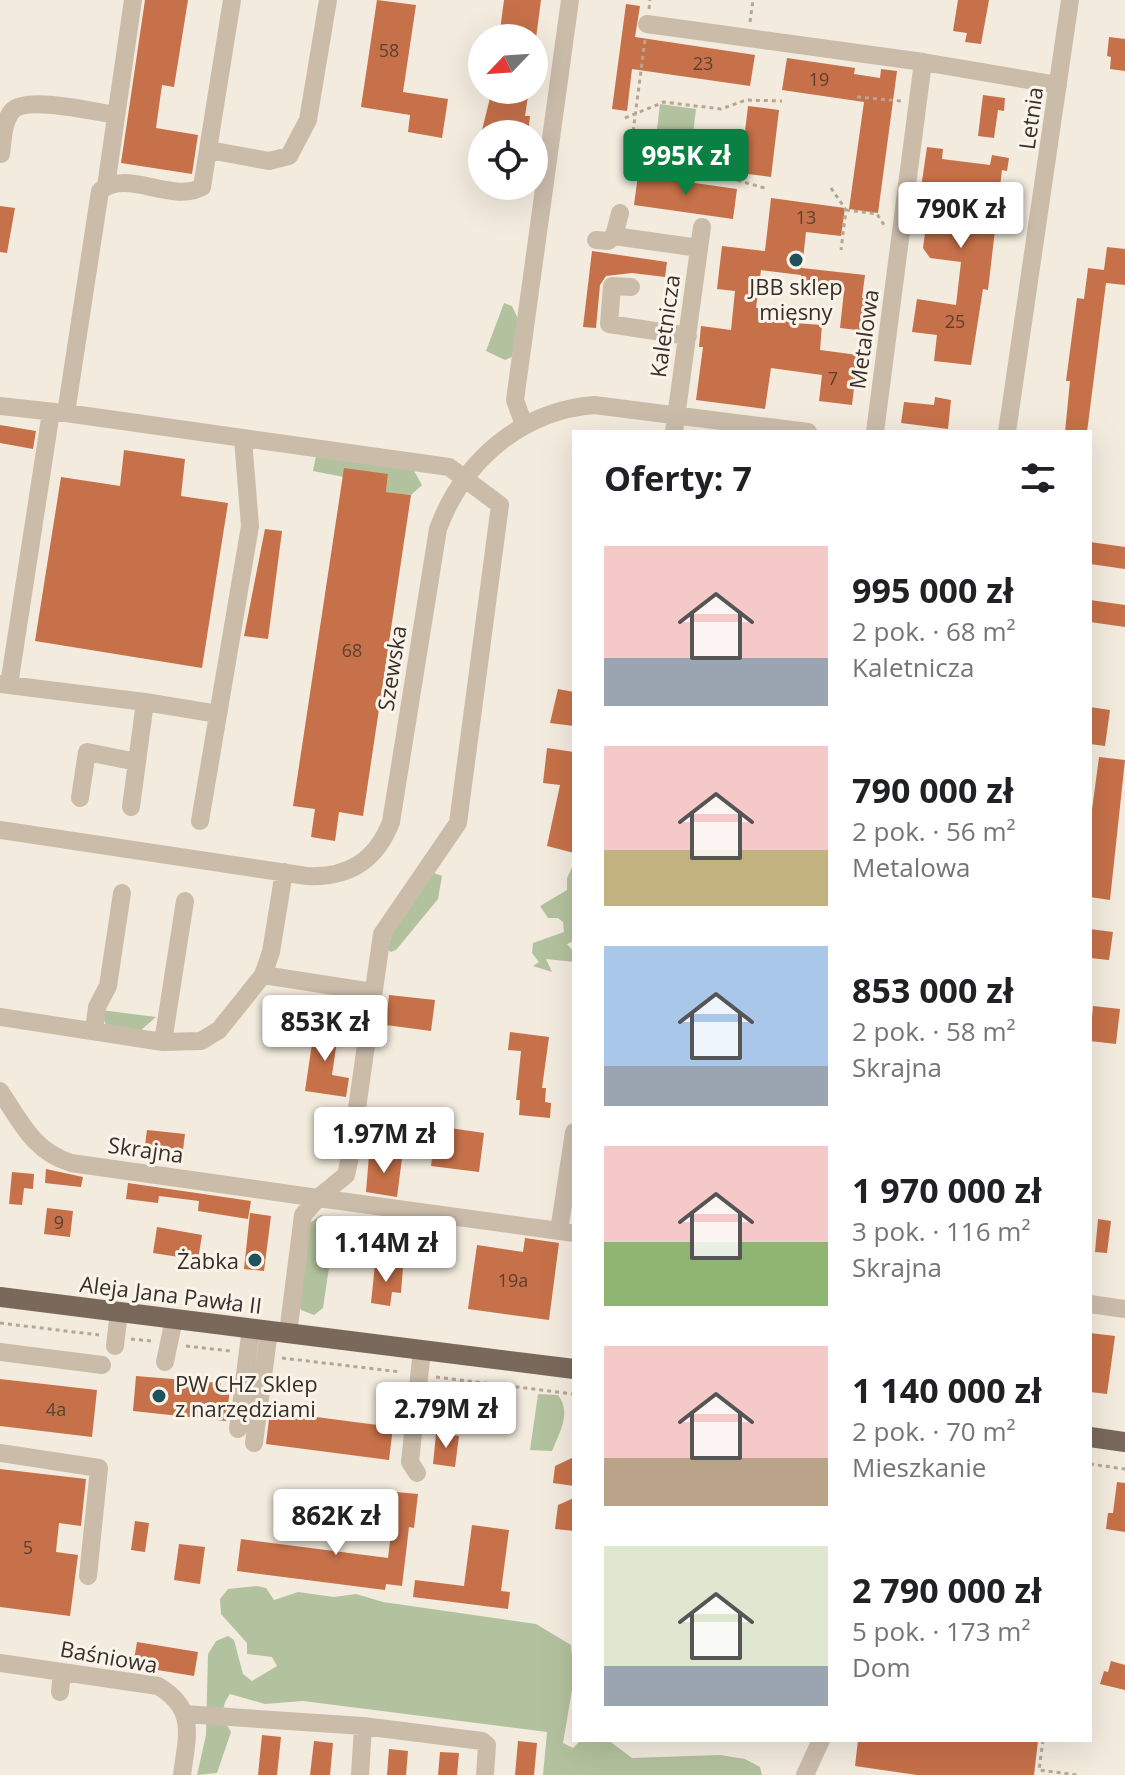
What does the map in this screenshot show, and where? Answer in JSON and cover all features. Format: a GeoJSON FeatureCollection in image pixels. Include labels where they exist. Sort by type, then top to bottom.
{"type":"FeatureCollection","features":[{"type":"Feature","properties":{"kind":"main road","name":"Aleja Jana Pawła II"},"geometry":{"type":"LineString","coordinates":[[0,1297],[572,1369]]}},
{"type":"Feature","properties":{"kind":"main road"},"geometry":{"type":"LineString","coordinates":[[1092,1437],[1125,1442]]}},
{"type":"Feature","properties":{"kind":"street"},"geometry":{"type":"LineString","coordinates":[[133,0],[106,186],[97,199],[59,412],[4,684],[218,714]]}},
{"type":"Feature","properties":{"kind":"street"},"geometry":{"type":"LineString","coordinates":[[106,186],[121,184],[195,191],[202,187],[232,0]]}},
{"type":"Feature","properties":{"kind":"street"},"geometry":{"type":"LineString","coordinates":[[209,150],[269,161],[289,156],[308,120],[328,0]]}},
{"type":"Feature","properties":{"kind":"street"},"geometry":{"type":"LineString","coordinates":[[524,425],[515,400],[570,0]]}},
{"type":"Feature","properties":{"kind":"street","name":"Letnia"},"geometry":{"type":"LineString","coordinates":[[1007,430],[1070,0]]}},
{"type":"Feature","properties":{"kind":"street"},"geometry":{"type":"LineString","coordinates":[[647,24],[923,62],[1058,85]]}},
{"type":"Feature","properties":{"kind":"street","name":"Metalowa"},"geometry":{"type":"LineString","coordinates":[[875,430],[923,62]]}},
{"type":"Feature","properties":{"kind":"street"},"geometry":{"type":"LineString","coordinates":[[1,154],[6,123],[13,109],[29,102],[116,115]]}},
{"type":"Feature","properties":{"kind":"street"},"geometry":{"type":"LineString","coordinates":[[620,213],[605,238],[699,248]]}},
{"type":"Feature","properties":{"kind":"street","name":"Kaletnicza"},"geometry":{"type":"LineString","coordinates":[[675,423],[702,227]]}},
{"type":"Feature","properties":{"kind":"street"},"geometry":{"type":"LineString","coordinates":[[631,287],[612,286],[609,324],[688,336]]}},
{"type":"Feature","properties":{"kind":"street","name":"Szewska"},"geometry":{"type":"LineString","coordinates":[[0,830],[322,877],[352,870],[371,857],[385,838],[391,822],[436,538],[450,499],[466,477],[500,442],[524,425],[562,410],[594,405],[675,423],[778,430]]}},
{"type":"Feature","properties":{"kind":"street"},"geometry":{"type":"LineString","coordinates":[[0,406],[449,467],[500,505],[458,823],[382,934],[346,1175],[303,1215],[269,1331],[256,1354],[238,1429]]}},
{"type":"Feature","properties":{"kind":"street"},"geometry":{"type":"LineString","coordinates":[[200,821],[250,526],[243,439]]}},
{"type":"Feature","properties":{"kind":"street"},"geometry":{"type":"LineString","coordinates":[[131,807],[145,702]]}},
{"type":"Feature","properties":{"kind":"street"},"geometry":{"type":"LineString","coordinates":[[80,798],[87,752],[137,762]]}},
{"type":"Feature","properties":{"kind":"street"},"geometry":{"type":"LineString","coordinates":[[0,1017],[163,1042],[201,1041],[219,1030],[263,975],[271,952],[284,872]]}},
{"type":"Feature","properties":{"kind":"street"},"geometry":{"type":"LineString","coordinates":[[94,1031],[97,1007],[108,986],[122,893]]}},
{"type":"Feature","properties":{"kind":"street"},"geometry":{"type":"LineString","coordinates":[[163,1042],[185,901]]}},
{"type":"Feature","properties":{"kind":"street"},"geometry":{"type":"LineString","coordinates":[[263,975],[373,992]]}},
{"type":"Feature","properties":{"kind":"street","name":"Skrajna"},"geometry":{"type":"LineString","coordinates":[[0,1091],[28,1135],[53,1157],[567,1232]]}},
{"type":"Feature","properties":{"kind":"street"},"geometry":{"type":"LineString","coordinates":[[567,1232],[572,1161]]}},
{"type":"Feature","properties":{"kind":"street"},"geometry":{"type":"LineString","coordinates":[[1092,1304],[1125,1309]]}},
{"type":"Feature","properties":{"kind":"street"},"geometry":{"type":"LineString","coordinates":[[116,1341],[119,1312]]}},
{"type":"Feature","properties":{"kind":"street"},"geometry":{"type":"LineString","coordinates":[[165,1362],[174,1319]]}},
{"type":"Feature","properties":{"kind":"street"},"geometry":{"type":"LineString","coordinates":[[416,1349],[410,1462],[417,1473]]}},
{"type":"Feature","properties":{"kind":"street"},"geometry":{"type":"LineString","coordinates":[[0,1352],[102,1365]]}},
{"type":"Feature","properties":{"kind":"street"},"geometry":{"type":"LineString","coordinates":[[254,1443],[256,1354]]}},
{"type":"Feature","properties":{"kind":"street"},"geometry":{"type":"LineString","coordinates":[[401,1427],[414,1374]]}},
{"type":"Feature","properties":{"kind":"street"},"geometry":{"type":"LineString","coordinates":[[0,1453],[99,1468],[88,1576]]}},
{"type":"Feature","properties":{"kind":"street","name":"Baśniowa"},"geometry":{"type":"LineString","coordinates":[[0,1663],[158,1686],[177,1697],[185,1714]]}},
{"type":"Feature","properties":{"kind":"street"},"geometry":{"type":"LineString","coordinates":[[60,1692],[62,1672]]}},
{"type":"Feature","properties":{"kind":"street"},"geometry":{"type":"LineString","coordinates":[[182,1775],[187,1736],[185,1714],[363,1726],[482,1741],[487,1745],[485,1775]]}},
{"type":"Feature","properties":{"kind":"street"},"geometry":{"type":"LineString","coordinates":[[360,1775],[363,1726]]}},
{"type":"Feature","properties":{"kind":"street"},"geometry":{"type":"LineString","coordinates":[[805,1775],[820,1742]]}},
{"type":"Feature","properties":{"kind":"path"},"geometry":{"type":"LineString","coordinates":[[748,38],[753,0]]}},
{"type":"Feature","properties":{"kind":"path"},"geometry":{"type":"LineString","coordinates":[[647,24],[633,132],[637,140],[655,150],[719,158],[733,179],[768,189]]}},
{"type":"Feature","properties":{"kind":"path"},"geometry":{"type":"LineString","coordinates":[[857,97],[918,102]]}},
{"type":"Feature","properties":{"kind":"path"},"geometry":{"type":"LineString","coordinates":[[625,118],[664,102],[721,109],[746,100],[782,101]]}},
{"type":"Feature","properties":{"kind":"path"},"geometry":{"type":"LineString","coordinates":[[831,188],[846,210],[841,250]]}},
{"type":"Feature","properties":{"kind":"path"},"geometry":{"type":"LineString","coordinates":[[846,210],[877,214],[882,227],[901,230]]}},
{"type":"Feature","properties":{"kind":"path"},"geometry":{"type":"LineString","coordinates":[[0,1323],[116,1341],[168,1343],[572,1394]]}},
{"type":"Feature","properties":{"kind":"path"},"geometry":{"type":"LineString","coordinates":[[1092,1464],[1125,1469]]}},
{"type":"Feature","properties":{"kind":"path"},"geometry":{"type":"LineString","coordinates":[[1043,1742],[1039,1770],[1077,1775]]}},
{"type":"Feature","properties":{"kind":"green space"},"geometry":{"type":"Polygon","coordinates":[[[660,104],[696,109],[691,151],[655,146],[660,104]]]}},
{"type":"Feature","properties":{"kind":"green space"},"geometry":{"type":"Polygon","coordinates":[[[504,303],[512,306],[518,319],[512,357],[505,360],[486,351],[504,303]]]}},
{"type":"Feature","properties":{"kind":"green space"},"geometry":{"type":"Polygon","coordinates":[[[316,456],[413,469],[422,485],[411,495],[386,492],[388,474],[344,477],[313,471],[316,456]]]}},
{"type":"Feature","properties":{"kind":"green space"},"geometry":{"type":"Polygon","coordinates":[[[572,867],[572,942],[567,944],[572,950],[572,962],[546,959],[552,972],[533,966],[539,962],[532,953],[533,943],[564,932],[563,922],[558,918],[548,918],[540,906],[567,890],[567,878],[572,867]]]}},
{"type":"Feature","properties":{"kind":"green space"},"geometry":{"type":"Polygon","coordinates":[[[434,873],[442,876],[438,899],[396,950],[391,952],[388,950],[392,931],[434,873]]]}},
{"type":"Feature","properties":{"kind":"green space"},"geometry":{"type":"Polygon","coordinates":[[[101,1010],[156,1017],[140,1031],[106,1026],[101,1010]]]}},
{"type":"Feature","properties":{"kind":"green space"},"geometry":{"type":"Polygon","coordinates":[[[321,1215],[331,1219],[335,1227],[323,1308],[314,1315],[301,1310],[298,1303],[310,1223],[321,1215]]]}},
{"type":"Feature","properties":{"kind":"green space"},"geometry":{"type":"Polygon","coordinates":[[[538,1394],[558,1395],[564,1409],[563,1423],[552,1451],[530,1450],[538,1394]]]}},
{"type":"Feature","properties":{"kind":"green space"},"geometry":{"type":"Polygon","coordinates":[[[266,1588],[274,1600],[298,1592],[334,1597],[356,1594],[383,1602],[536,1624],[571,1645],[572,1690],[563,1743],[573,1748],[579,1742],[611,1742],[632,1758],[720,1755],[745,1759],[760,1767],[762,1775],[543,1775],[547,1732],[303,1701],[265,1704],[230,1694],[223,1713],[231,1732],[217,1773],[197,1775],[206,1735],[208,1654],[216,1641],[228,1636],[234,1640],[243,1674],[252,1681],[277,1666],[272,1657],[247,1654],[247,1643],[221,1614],[220,1599],[228,1589],[266,1588]]]}},
{"type":"Feature","properties":{"kind":"building"},"geometry":{"type":"Polygon","coordinates":[[[145,0],[188,0],[174,87],[162,85],[156,128],[198,135],[192,174],[121,163],[145,0]]]}},
{"type":"Feature","properties":{"kind":"building"},"geometry":{"type":"Polygon","coordinates":[[[377,0],[416,5],[403,92],[448,99],[442,138],[408,132],[410,115],[361,107],[377,0]]]}},
{"type":"Feature","properties":{"kind":"building"},"geometry":{"type":"Polygon","coordinates":[[[504,0],[541,0],[538,24],[501,24],[504,0]]]}},
{"type":"Feature","properties":{"kind":"building"},"geometry":{"type":"Polygon","coordinates":[[[958,0],[989,0],[981,44],[965,42],[967,33],[953,31],[958,0]]]}},
{"type":"Feature","properties":{"kind":"building"},"geometry":{"type":"Polygon","coordinates":[[[626,4],[640,6],[635,37],[755,55],[750,86],[632,69],[627,111],[612,109],[626,4]]]}},
{"type":"Feature","properties":{"kind":"building"},"geometry":{"type":"Polygon","coordinates":[[[1109,37],[1125,39],[1125,71],[1110,69],[1111,57],[1107,56],[1109,37]]]}},
{"type":"Feature","properties":{"kind":"building"},"geometry":{"type":"Polygon","coordinates":[[[787,58],[855,68],[854,74],[880,78],[881,69],[897,71],[878,213],[849,209],[864,102],[782,90],[787,58]]]}},
{"type":"Feature","properties":{"kind":"building"},"geometry":{"type":"Polygon","coordinates":[[[983,95],[1005,98],[1004,111],[998,110],[994,138],[978,136],[983,95]]]}},
{"type":"Feature","properties":{"kind":"building"},"geometry":{"type":"Polygon","coordinates":[[[488,104],[527,104],[525,116],[530,116],[530,120],[484,120],[488,104]]]}},
{"type":"Feature","properties":{"kind":"building"},"geometry":{"type":"Polygon","coordinates":[[[748,106],[779,110],[771,177],[740,173],[748,106]]]}},
{"type":"Feature","properties":{"kind":"building"},"geometry":{"type":"Polygon","coordinates":[[[927,147],[943,149],[942,159],[990,165],[992,155],[1009,158],[1007,171],[1002,170],[988,290],[983,289],[971,365],[934,361],[937,335],[912,332],[917,299],[956,305],[961,262],[930,258],[923,248],[926,226],[954,230],[958,197],[929,193],[921,188],[927,147]]]}},
{"type":"Feature","properties":{"kind":"building"},"geometry":{"type":"Polygon","coordinates":[[[638,175],[737,189],[733,219],[634,205],[638,175]]]}},
{"type":"Feature","properties":{"kind":"building"},"geometry":{"type":"Polygon","coordinates":[[[771,198],[845,208],[841,236],[806,232],[802,268],[865,275],[862,298],[869,299],[866,331],[840,328],[844,291],[800,286],[801,275],[761,270],[756,308],[794,312],[793,323],[822,325],[820,350],[858,355],[852,405],[819,401],[822,375],[771,368],[765,409],[696,400],[703,347],[699,347],[701,326],[731,330],[735,291],[717,289],[722,246],[765,251],[771,198]]]}},
{"type":"Feature","properties":{"kind":"building"},"geometry":{"type":"Polygon","coordinates":[[[0,206],[15,208],[7,253],[0,252],[0,206]]]}},
{"type":"Feature","properties":{"kind":"building"},"geometry":{"type":"Polygon","coordinates":[[[1107,247],[1125,249],[1125,285],[1106,283],[1087,430],[1065,430],[1070,381],[1066,381],[1077,298],[1084,299],[1088,268],[1104,270],[1107,247]]]}},
{"type":"Feature","properties":{"kind":"building"},"geometry":{"type":"Polygon","coordinates":[[[592,251],[667,262],[665,277],[632,273],[606,276],[600,285],[596,328],[583,327],[592,251]]]}},
{"type":"Feature","properties":{"kind":"building"},"geometry":{"type":"Polygon","coordinates":[[[935,397],[951,400],[948,429],[901,423],[904,402],[934,405],[935,397]]]}},
{"type":"Feature","properties":{"kind":"building"},"geometry":{"type":"Polygon","coordinates":[[[0,425],[36,431],[33,449],[0,443],[0,425]]]}},
{"type":"Feature","properties":{"kind":"building"},"geometry":{"type":"Polygon","coordinates":[[[124,450],[185,459],[181,496],[228,503],[202,668],[35,641],[61,477],[120,486],[124,450]]]}},
{"type":"Feature","properties":{"kind":"building"},"geometry":{"type":"Polygon","coordinates":[[[344,468],[388,474],[386,492],[411,495],[363,816],[339,812],[335,841],[311,837],[315,809],[293,806],[344,468]]]}},
{"type":"Feature","properties":{"kind":"building"},"geometry":{"type":"Polygon","coordinates":[[[265,529],[282,531],[268,639],[244,636],[265,529]]]}},
{"type":"Feature","properties":{"kind":"building"},"geometry":{"type":"Polygon","coordinates":[[[1092,542],[1125,547],[1125,569],[1092,564],[1092,542]]]}},
{"type":"Feature","properties":{"kind":"building"},"geometry":{"type":"Polygon","coordinates":[[[1092,600],[1125,605],[1125,627],[1092,622],[1092,600]]]}},
{"type":"Feature","properties":{"kind":"building"},"geometry":{"type":"Polygon","coordinates":[[[558,689],[572,692],[572,726],[550,723],[558,689]]]}},
{"type":"Feature","properties":{"kind":"building"},"geometry":{"type":"Polygon","coordinates":[[[1092,707],[1110,710],[1105,746],[1092,744],[1092,707]]]}},
{"type":"Feature","properties":{"kind":"building"},"geometry":{"type":"Polygon","coordinates":[[[547,748],[572,752],[572,852],[547,846],[560,785],[543,783],[547,748]]]}},
{"type":"Feature","properties":{"kind":"building"},"geometry":{"type":"Polygon","coordinates":[[[1099,757],[1125,760],[1110,900],[1092,897],[1092,810],[1099,757]]]}},
{"type":"Feature","properties":{"kind":"building"},"geometry":{"type":"Polygon","coordinates":[[[1092,929],[1113,932],[1109,960],[1092,958],[1092,929]]]}},
{"type":"Feature","properties":{"kind":"building"},"geometry":{"type":"Polygon","coordinates":[[[389,995],[435,1000],[431,1031],[386,1025],[389,995]]]}},
{"type":"Feature","properties":{"kind":"building"},"geometry":{"type":"Polygon","coordinates":[[[1093,1006],[1120,1009],[1116,1044],[1092,1041],[1093,1006]]]}},
{"type":"Feature","properties":{"kind":"building"},"geometry":{"type":"Polygon","coordinates":[[[315,1023],[339,1027],[332,1075],[349,1078],[346,1097],[305,1091],[315,1023]]]}},
{"type":"Feature","properties":{"kind":"building"},"geometry":{"type":"Polygon","coordinates":[[[510,1032],[549,1037],[542,1088],[546,1088],[545,1102],[551,1103],[550,1118],[519,1115],[520,1100],[516,1100],[521,1051],[508,1050],[510,1032]]]}},
{"type":"Feature","properties":{"kind":"building"},"geometry":{"type":"Polygon","coordinates":[[[436,1126],[484,1133],[479,1172],[431,1166],[436,1126]]]}},
{"type":"Feature","properties":{"kind":"building"},"geometry":{"type":"Polygon","coordinates":[[[147,1130],[185,1134],[182,1158],[144,1153],[147,1130]]]}},
{"type":"Feature","properties":{"kind":"building"},"geometry":{"type":"Polygon","coordinates":[[[369,1155],[402,1158],[397,1197],[366,1192],[369,1155]]]}},
{"type":"Feature","properties":{"kind":"building"},"geometry":{"type":"Polygon","coordinates":[[[46,1169],[83,1177],[81,1187],[45,1183],[46,1169]]]}},
{"type":"Feature","properties":{"kind":"building"},"geometry":{"type":"Polygon","coordinates":[[[12,1172],[34,1174],[33,1189],[24,1188],[22,1205],[9,1204],[12,1172]]]}},
{"type":"Feature","properties":{"kind":"building"},"geometry":{"type":"Polygon","coordinates":[[[128,1183],[251,1201],[248,1219],[198,1211],[199,1201],[159,1196],[158,1203],[126,1199],[128,1183]]]}},
{"type":"Feature","properties":{"kind":"building"},"geometry":{"type":"Polygon","coordinates":[[[47,1208],[73,1211],[70,1237],[44,1234],[47,1208]]]}},
{"type":"Feature","properties":{"kind":"building"},"geometry":{"type":"Polygon","coordinates":[[[250,1213],[271,1216],[264,1271],[244,1269],[250,1213]]]}},
{"type":"Feature","properties":{"kind":"building"},"geometry":{"type":"Polygon","coordinates":[[[1098,1219],[1111,1221],[1107,1253],[1095,1252],[1098,1219]]]}},
{"type":"Feature","properties":{"kind":"building"},"geometry":{"type":"Polygon","coordinates":[[[413,1226],[451,1231],[448,1254],[410,1249],[413,1226]]]}},
{"type":"Feature","properties":{"kind":"building"},"geometry":{"type":"Polygon","coordinates":[[[157,1227],[202,1235],[198,1260],[153,1253],[157,1227]]]}},
{"type":"Feature","properties":{"kind":"building"},"geometry":{"type":"Polygon","coordinates":[[[525,1238],[559,1243],[549,1320],[468,1309],[477,1245],[523,1252],[525,1238]]]}},
{"type":"Feature","properties":{"kind":"building"},"geometry":{"type":"Polygon","coordinates":[[[375,1264],[403,1267],[401,1293],[392,1292],[390,1306],[371,1303],[375,1264]]]}},
{"type":"Feature","properties":{"kind":"building"},"geometry":{"type":"Polygon","coordinates":[[[1092,1333],[1115,1336],[1107,1394],[1092,1392],[1092,1333]]]}},
{"type":"Feature","properties":{"kind":"building"},"geometry":{"type":"Polygon","coordinates":[[[136,1376],[221,1383],[221,1388],[230,1389],[226,1421],[133,1411],[136,1376]]]}},
{"type":"Feature","properties":{"kind":"building"},"geometry":{"type":"Polygon","coordinates":[[[0,1379],[97,1390],[92,1437],[0,1426],[0,1379]]]}},
{"type":"Feature","properties":{"kind":"building"},"geometry":{"type":"Polygon","coordinates":[[[270,1411],[393,1427],[389,1460],[266,1444],[270,1411]]]}},
{"type":"Feature","properties":{"kind":"building"},"geometry":{"type":"Polygon","coordinates":[[[436,1434],[459,1436],[455,1467],[433,1464],[436,1434]]]}},
{"type":"Feature","properties":{"kind":"building"},"geometry":{"type":"Polygon","coordinates":[[[572,1458],[572,1486],[553,1483],[555,1466],[572,1458]]]}},
{"type":"Feature","properties":{"kind":"building"},"geometry":{"type":"Polygon","coordinates":[[[0,1469],[86,1479],[81,1526],[59,1523],[56,1552],[78,1555],[70,1616],[0,1607],[0,1469]]]}},
{"type":"Feature","properties":{"kind":"building"},"geometry":{"type":"Polygon","coordinates":[[[1117,1482],[1125,1483],[1125,1532],[1106,1529],[1108,1513],[1113,1513],[1117,1482]]]}},
{"type":"Feature","properties":{"kind":"building"},"geometry":{"type":"Polygon","coordinates":[[[396,1492],[418,1494],[414,1528],[409,1527],[402,1586],[386,1584],[385,1590],[237,1571],[241,1539],[388,1558],[396,1492]]]}},
{"type":"Feature","properties":{"kind":"building"},"geometry":{"type":"Polygon","coordinates":[[[572,1499],[572,1531],[555,1529],[558,1505],[572,1499]]]}},
{"type":"Feature","properties":{"kind":"building"},"geometry":{"type":"Polygon","coordinates":[[[135,1521],[149,1523],[145,1552],[131,1550],[135,1521]]]}},
{"type":"Feature","properties":{"kind":"building"},"geometry":{"type":"Polygon","coordinates":[[[472,1525],[509,1530],[501,1591],[510,1592],[508,1609],[413,1597],[415,1580],[464,1586],[472,1525]]]}},
{"type":"Feature","properties":{"kind":"building"},"geometry":{"type":"Polygon","coordinates":[[[179,1544],[205,1547],[200,1584],[174,1580],[179,1544]]]}},
{"type":"Feature","properties":{"kind":"building"},"geometry":{"type":"Polygon","coordinates":[[[137,1642],[198,1652],[194,1676],[133,1666],[137,1642]]]}},
{"type":"Feature","properties":{"kind":"building"},"geometry":{"type":"Polygon","coordinates":[[[1111,1661],[1125,1665],[1125,1690],[1100,1684],[1111,1661]]]}},
{"type":"Feature","properties":{"kind":"building"},"geometry":{"type":"Polygon","coordinates":[[[262,1735],[281,1737],[277,1775],[258,1775],[262,1735]]]}},
{"type":"Feature","properties":{"kind":"building"},"geometry":{"type":"Polygon","coordinates":[[[314,1741],[333,1743],[330,1775],[310,1775],[314,1741]]]}},
{"type":"Feature","properties":{"kind":"building"},"geometry":{"type":"Polygon","coordinates":[[[518,1741],[537,1743],[534,1775],[515,1775],[518,1741]]]}},
{"type":"Feature","properties":{"kind":"building"},"geometry":{"type":"Polygon","coordinates":[[[858,1742],[1038,1742],[1034,1775],[917,1775],[855,1766],[858,1742]]]}},
{"type":"Feature","properties":{"kind":"building"},"geometry":{"type":"Polygon","coordinates":[[[389,1749],[408,1751],[406,1775],[387,1775],[389,1749]]]}},
{"type":"Feature","properties":{"kind":"building"},"geometry":{"type":"Polygon","coordinates":[[[440,1752],[459,1753],[457,1775],[438,1775],[440,1752]]]}},
{"type":"Feature","properties":{"kind":"place","name":"JBB sklep mięsny"},"geometry":{"type":"Point","coordinates":[796,260]}},
{"type":"Feature","properties":{"kind":"place","name":"Żabka"},"geometry":{"type":"Point","coordinates":[255,1260]}},
{"type":"Feature","properties":{"kind":"place","name":"PW CHZ Sklep z narzędziami"},"geometry":{"type":"Point","coordinates":[159,1396]}}]}
